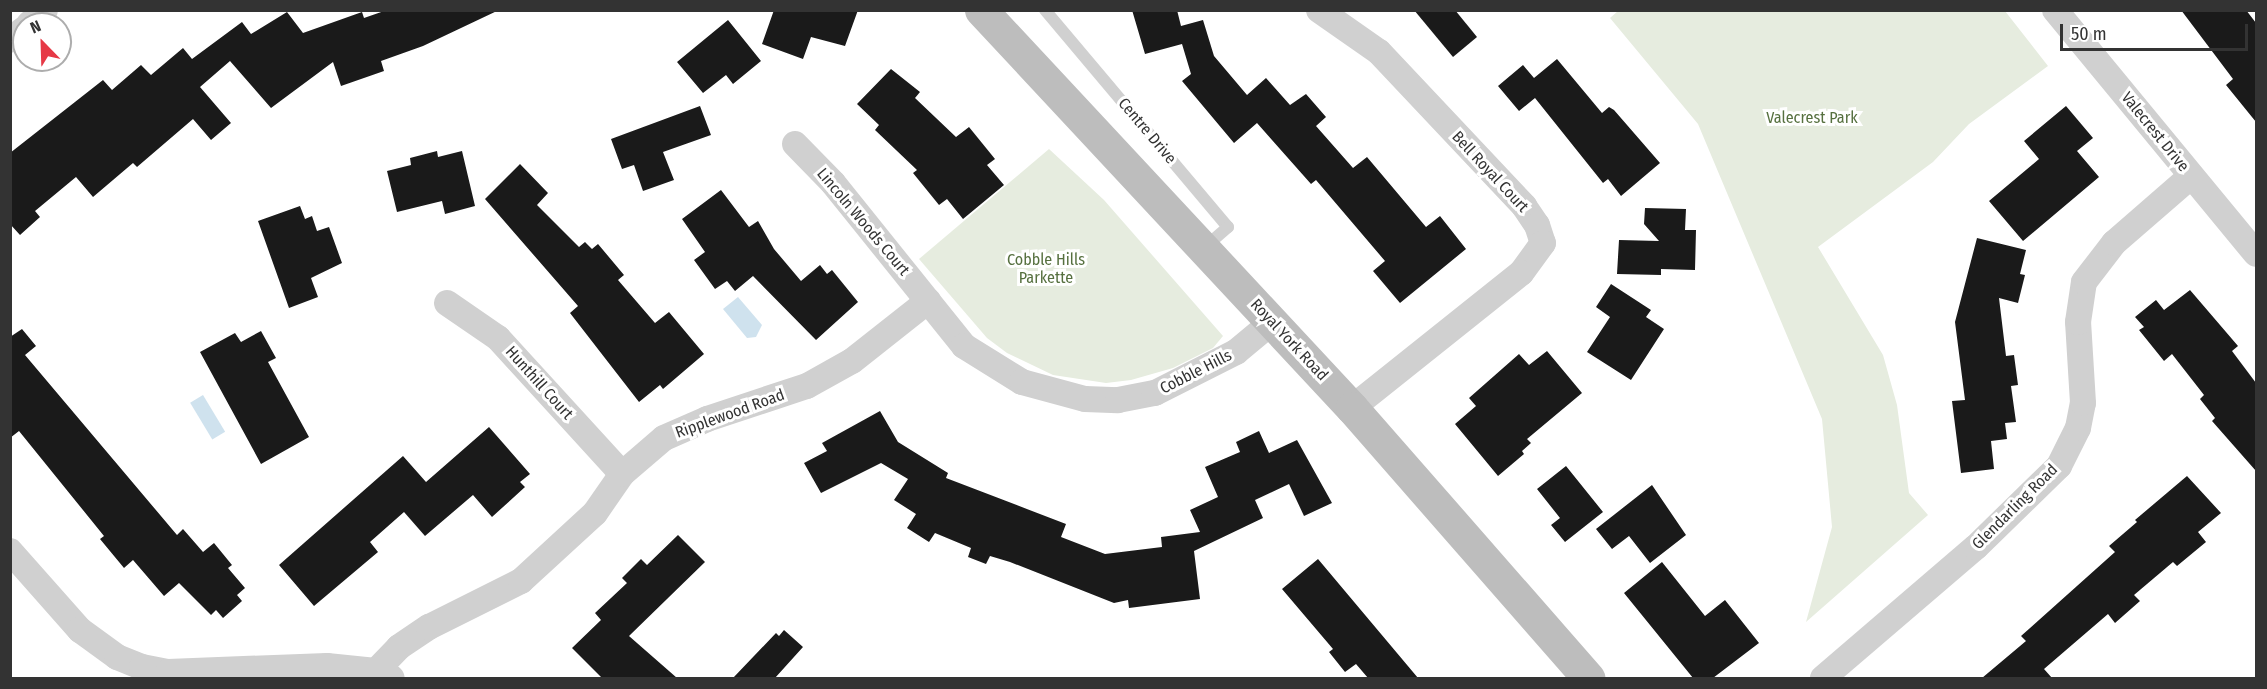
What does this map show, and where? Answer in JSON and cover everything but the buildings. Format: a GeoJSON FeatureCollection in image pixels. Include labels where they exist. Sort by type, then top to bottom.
{"type":"FeatureCollection","features":[{"type":"Feature","properties":{"kind":"main road","name":"Royal York Road"},"geometry":{"type":"LineString","coordinates":[[981,10],[1352,408],[1588,678]]}},
{"type":"Feature","properties":{"kind":"street","name":"Bell Royal Court"},"geometry":{"type":"LineString","coordinates":[[1319,10],[1379,52],[1524,206],[1538,225],[1543,243],[1521,273],[1352,408]]}},
{"type":"Feature","properties":{"kind":"street","name":"Valecrest Drive"},"geometry":{"type":"LineString","coordinates":[[2055,10],[2256,254]]}},
{"type":"Feature","properties":{"kind":"street","name":"Lincoln Woods Court"},"geometry":{"type":"LineString","coordinates":[[795,144],[833,183],[928,301]]}},
{"type":"Feature","properties":{"kind":"street","name":"Glendarling Road"},"geometry":{"type":"LineString","coordinates":[[1823,678],[1976,547],[2059,466],[2078,428],[2083,403],[2078,322],[2084,282],[2114,243],[2191,176]]}},
{"type":"Feature","properties":{"kind":"street","name":"Cobble Hills"},"geometry":{"type":"LineString","coordinates":[[928,301],[964,346],[990,365],[1022,382],[1085,399],[1118,400],[1155,393],[1187,380],[1236,352],[1272,322]]}},
{"type":"Feature","properties":{"kind":"street","name":"Ripplewood Road"},"geometry":{"type":"LineString","coordinates":[[384,674],[399,647],[429,627],[521,581],[595,513],[622,474],[664,438],[707,419],[807,386],[834,371],[928,301]]}},
{"type":"Feature","properties":{"kind":"street","name":"Hunthill Court"},"geometry":{"type":"LineString","coordinates":[[447,303],[498,338],[622,474]]}},
{"type":"Feature","properties":{"kind":"street"},"geometry":{"type":"LineString","coordinates":[[10,551],[80,630],[101,647],[142,667],[168,672],[294,666],[384,674]]}},
{"type":"Feature","properties":{"kind":"lane","name":"Centre Drive"},"geometry":{"type":"LineString","coordinates":[[1046,10],[1228,226],[1204,248]]}},
{"type":"Feature","properties":{"kind":"green space","name":"Valecrest Park"},"geometry":{"type":"Polygon","coordinates":[[[1618,11],[2005,11],[2048,66],[1969,124],[1933,162],[1818,247],[1883,355],[1897,405],[1909,493],[1928,515],[1806,622],[1832,527],[1822,419],[1698,124],[1610,18],[1618,11]]]}},
{"type":"Feature","properties":{"kind":"green space","name":"Cobble Hills Parkette"},"geometry":{"type":"Polygon","coordinates":[[[1049,149],[1104,200],[1223,336],[1213,348],[1173,368],[1131,380],[1106,383],[1053,375],[1007,353],[987,338],[919,259],[1049,149]]]}},
{"type":"Feature","properties":{"kind":"water"},"geometry":{"type":"Polygon","coordinates":[[[738,297],[762,325],[756,337],[747,338],[723,309],[738,297]]]}},
{"type":"Feature","properties":{"kind":"water"},"geometry":{"type":"Polygon","coordinates":[[[203,395],[225,432],[212,440],[190,403],[203,395]]]}}]}
